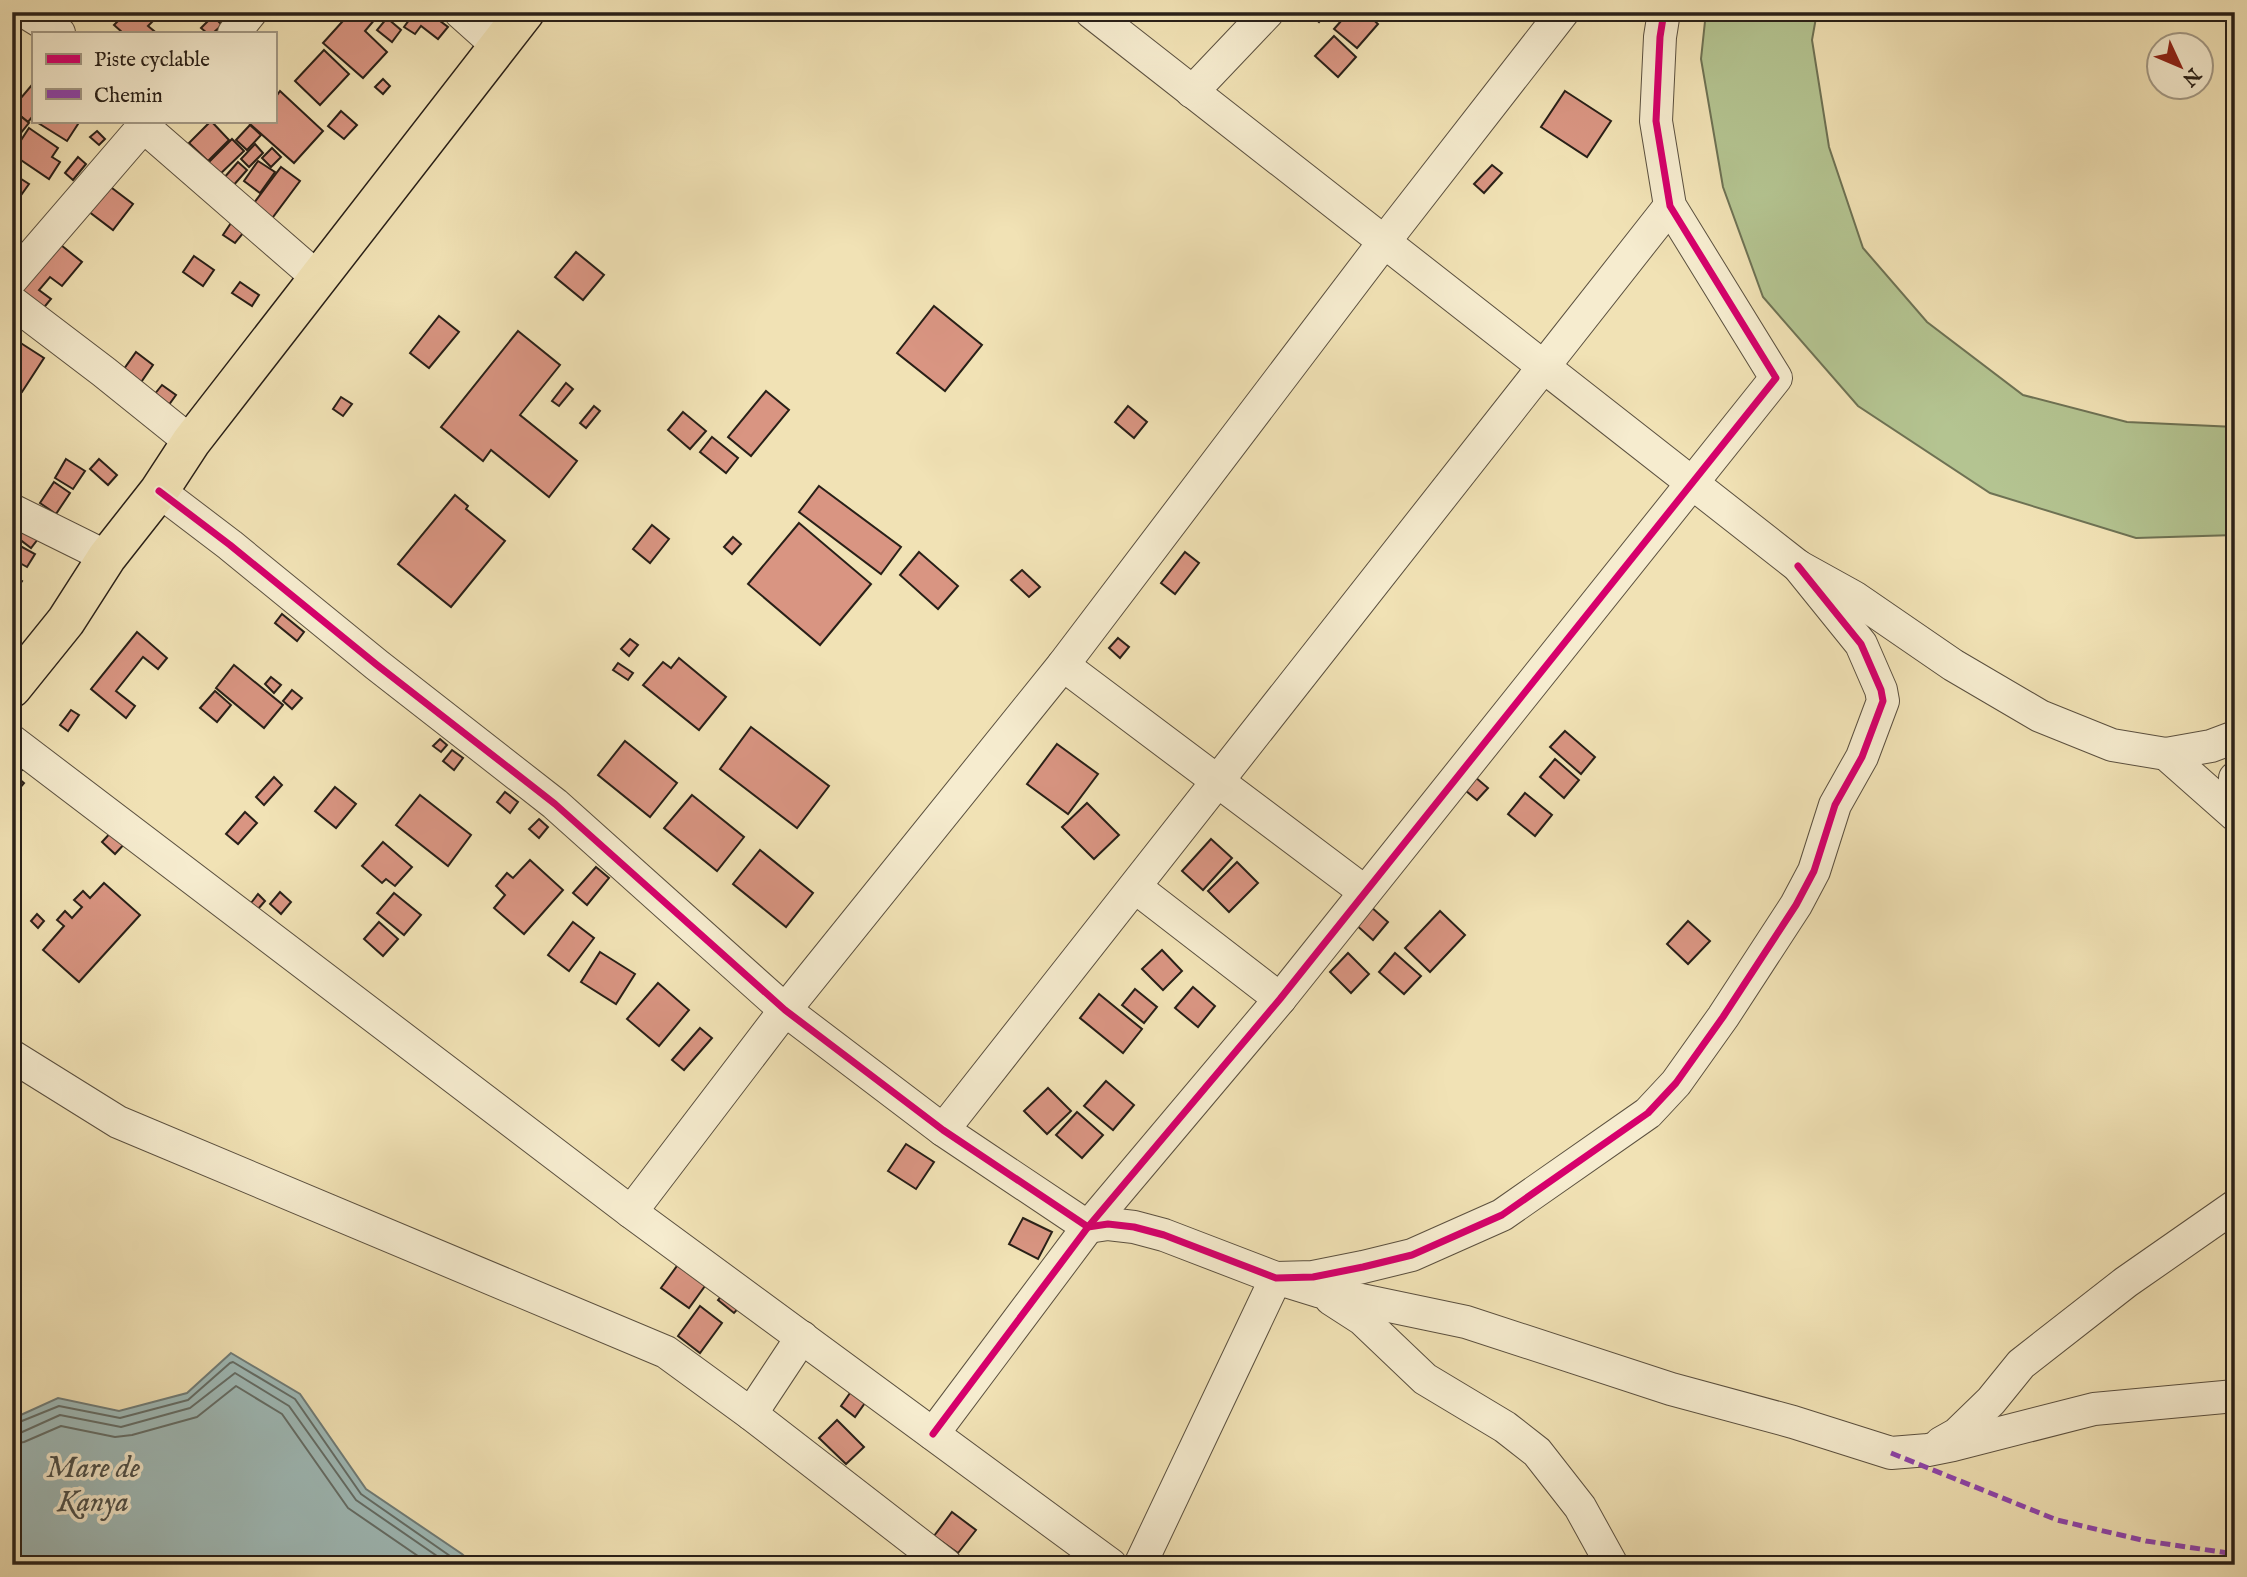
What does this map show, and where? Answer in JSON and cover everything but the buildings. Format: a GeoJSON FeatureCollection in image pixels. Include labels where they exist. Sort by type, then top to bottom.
{"type":"FeatureCollection","features":[{"type":"Feature","properties":{"kind":"highway"},"geometry":{"type":"LineString","coordinates":[[12,688],[66,621],[107,557],[159,491],[191,442],[525,12]]}},
{"type":"Feature","properties":{"kind":"street"},"geometry":{"type":"LineString","coordinates":[[234,32],[251,12]]}},
{"type":"Feature","properties":{"kind":"street"},"geometry":{"type":"LineString","coordinates":[[460,12],[498,46]]}},
{"type":"Feature","properties":{"kind":"street"},"geometry":{"type":"LineString","coordinates":[[1091,12],[1798,566],[1854,597],[1953,665],[2040,716],[2112,745],[2166,754],[2211,746],[2235,737]]}},
{"type":"Feature","properties":{"kind":"street"},"geometry":{"type":"LineString","coordinates":[[1192,92],[1268,12]]}},
{"type":"Feature","properties":{"kind":"street"},"geometry":{"type":"LineString","coordinates":[[631,1212],[785,1010],[1063,664],[1563,12]]}},
{"type":"Feature","properties":{"kind":"street"},"geometry":{"type":"LineString","coordinates":[[933,1434],[1088,1227],[1280,999],[1776,378],[1670,206],[1656,121],[1660,37],[1664,12]]}},
{"type":"Feature","properties":{"kind":"street"},"geometry":{"type":"LineString","coordinates":[[12,279],[146,123],[319,279]]}},
{"type":"Feature","properties":{"kind":"street"},"geometry":{"type":"LineString","coordinates":[[943,1130],[1670,206]]}},
{"type":"Feature","properties":{"kind":"street"},"geometry":{"type":"LineString","coordinates":[[12,302],[191,442]]}},
{"type":"Feature","properties":{"kind":"street"},"geometry":{"type":"LineString","coordinates":[[159,491],[555,804],[785,1010],[943,1130],[1088,1227],[1108,1224],[1164,1235],[1276,1278],[1318,1291],[1466,1322],[1671,1389],[1793,1422],[1891,1453],[1928,1450],[2094,1409],[2235,1396]]}},
{"type":"Feature","properties":{"kind":"street"},"geometry":{"type":"LineString","coordinates":[[12,510],[107,557]]}},
{"type":"Feature","properties":{"kind":"street"},"geometry":{"type":"LineString","coordinates":[[1276,1278],[1313,1277],[1412,1255],[1502,1215],[1648,1114],[1676,1083],[1723,1017],[1796,905],[1814,872],[1835,805],[1862,757],[1882,701],[1881,690],[1861,645],[1798,566]]}},
{"type":"Feature","properties":{"kind":"street"},"geometry":{"type":"LineString","coordinates":[[1063,664],[1366,892]]}},
{"type":"Feature","properties":{"kind":"street"},"geometry":{"type":"LineString","coordinates":[[12,741],[631,1212],[1111,1565]]}},
{"type":"Feature","properties":{"kind":"street"},"geometry":{"type":"LineString","coordinates":[[2166,754],[2235,815]]}},
{"type":"Feature","properties":{"kind":"street"},"geometry":{"type":"LineString","coordinates":[[2235,778],[2235,794]]}},
{"type":"Feature","properties":{"kind":"street"},"geometry":{"type":"LineString","coordinates":[[1135,887],[1280,999]]}},
{"type":"Feature","properties":{"kind":"street"},"geometry":{"type":"LineString","coordinates":[[12,1056],[118,1122],[666,1352],[946,1565]]}},
{"type":"Feature","properties":{"kind":"street"},"geometry":{"type":"LineString","coordinates":[[1928,1450],[1957,1434],[1991,1401],[2021,1364],[2126,1282],[2235,1206]]}},
{"type":"Feature","properties":{"kind":"street"},"geometry":{"type":"LineString","coordinates":[[1140,1565],[1276,1278]]}},
{"type":"Feature","properties":{"kind":"street"},"geometry":{"type":"LineString","coordinates":[[1318,1291],[1362,1319],[1425,1379],[1505,1427],[1537,1452],[1580,1507],[1612,1565]]}},
{"type":"Feature","properties":{"kind":"street"},"geometry":{"type":"LineString","coordinates":[[751,1415],[802,1337]]}},
{"type":"Feature","properties":{"kind":"green space"},"geometry":{"type":"Polygon","coordinates":[[[1706,12],[1817,12],[1812,40],[1829,147],[1863,248],[1927,322],[2023,395],[2127,422],[2235,427],[2235,535],[2136,538],[1990,493],[1858,406],[1763,297],[1723,187],[1701,59],[1706,12]]]}},
{"type":"Feature","properties":{"kind":"water","name":"Mare de Kanya"},"geometry":{"type":"Polygon","coordinates":[[[231,1353],[300,1394],[366,1489],[474,1565],[12,1565],[12,1419],[58,1398],[119,1411],[187,1393],[231,1353]]]}},
{"type":"Feature","properties":{"kind":"marked path"},"geometry":{"type":"LineString","coordinates":[[1891,1453],[2057,1520],[2146,1541],[2235,1554]]}},
{"type":"Feature","properties":{"kind":"cycle path"},"geometry":{"type":"LineString","coordinates":[[933,1434],[1088,1227],[1280,999],[1776,378],[1670,206],[1656,121],[1660,37],[1664,12]]}},
{"type":"Feature","properties":{"kind":"cycle path"},"geometry":{"type":"LineString","coordinates":[[159,491],[555,804],[785,1010],[943,1130],[1088,1227],[1108,1224],[1164,1235],[1276,1278],[1313,1277],[1412,1255],[1502,1215],[1648,1113],[1676,1083],[1796,905],[1814,871],[1835,805],[1862,757],[1883,701],[1861,644],[1798,566]]}}]}
